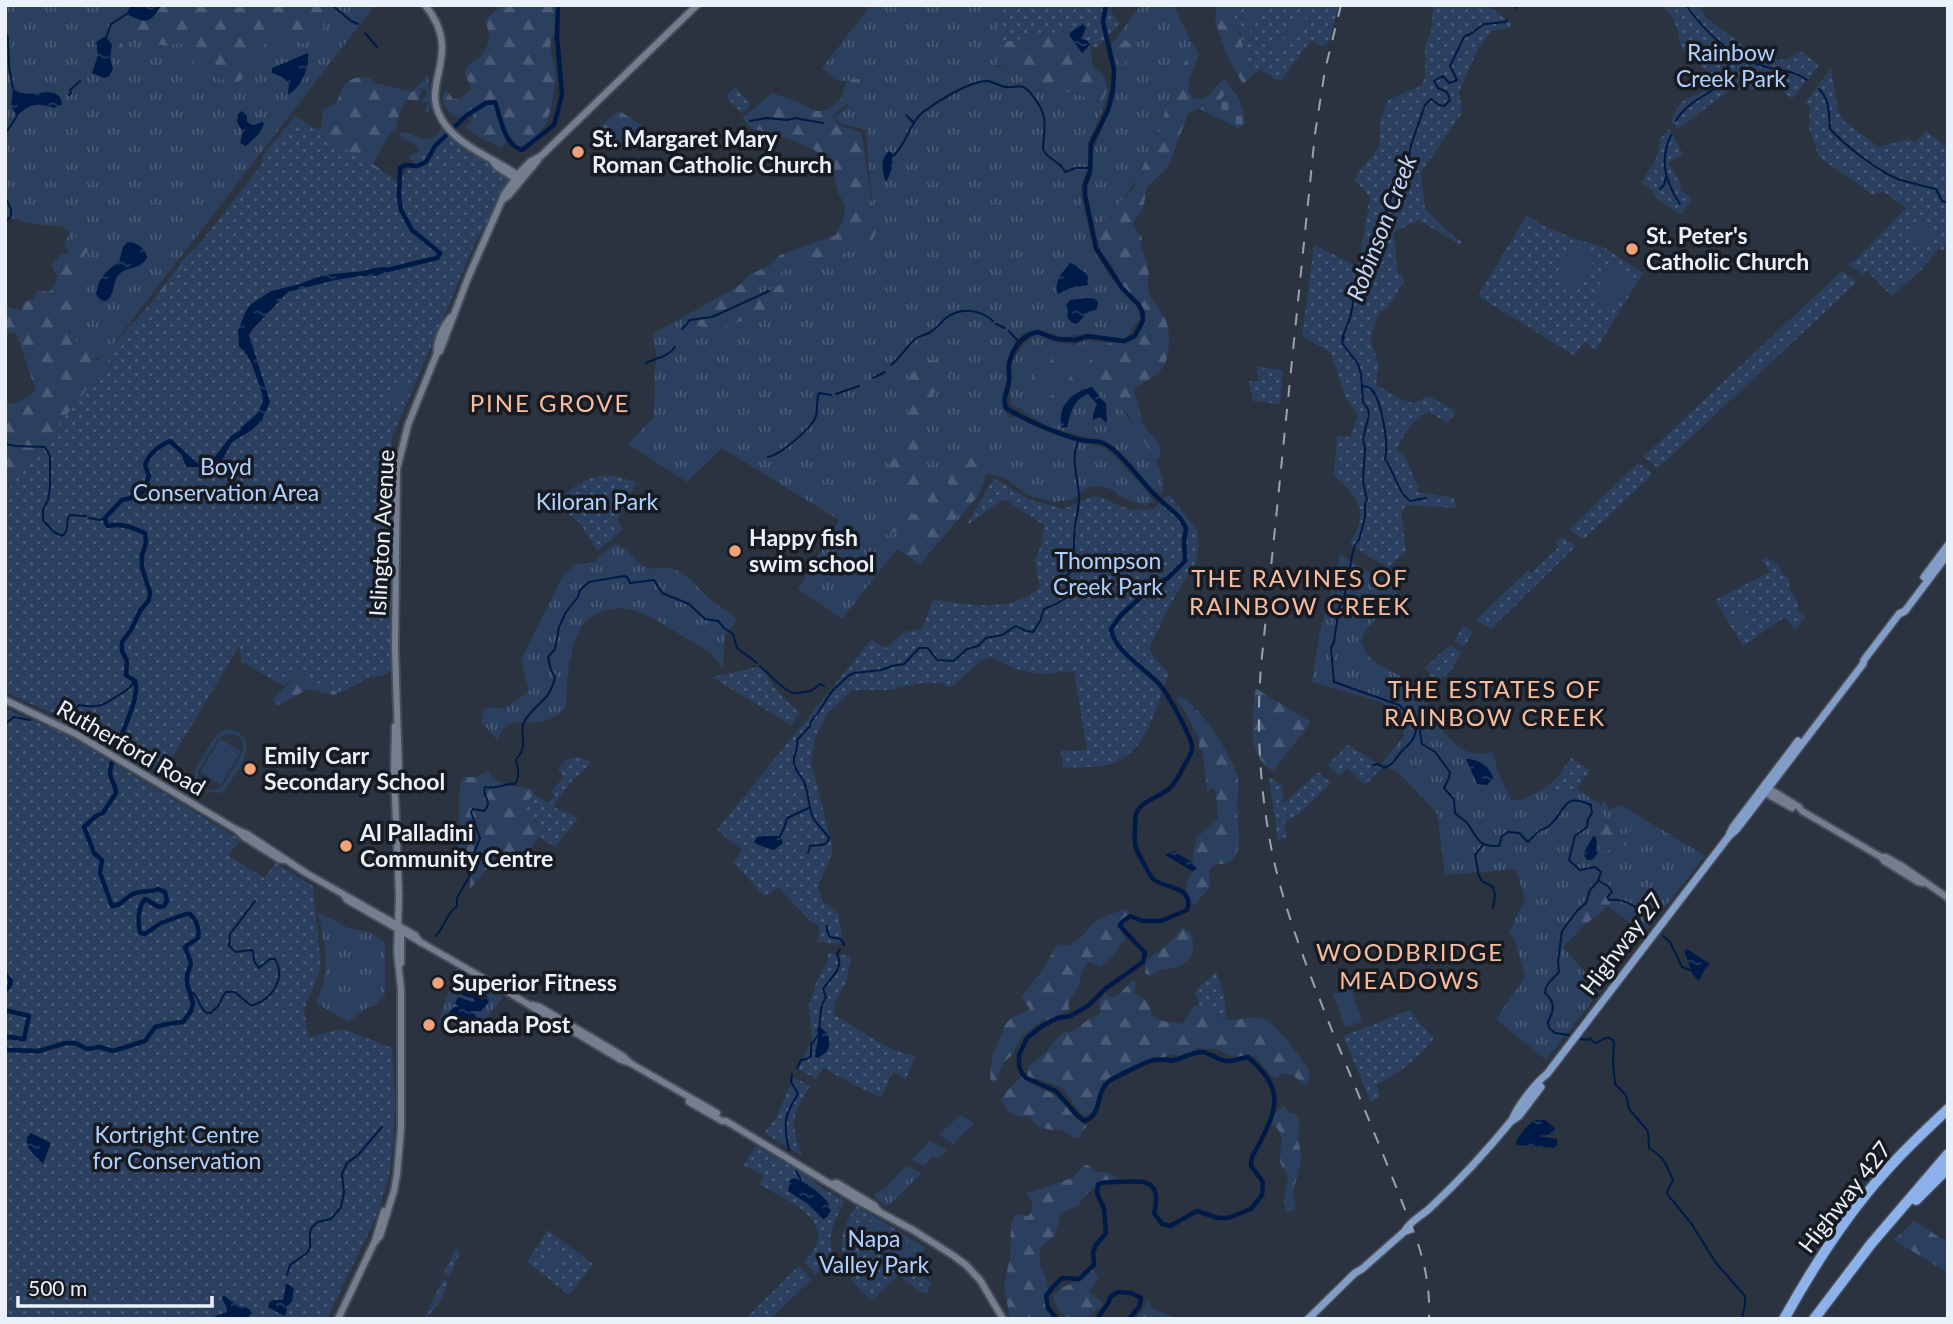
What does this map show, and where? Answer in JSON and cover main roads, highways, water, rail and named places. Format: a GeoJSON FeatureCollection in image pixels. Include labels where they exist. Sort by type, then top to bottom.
{"type":"FeatureCollection","features":[{"type":"Feature","properties":{"kind":"highway","name":"Highway 427"},"geometry":{"type":"LineString","coordinates":[[1784,1319],[1845,1222],[1884,1172],[1948,1107]]}},
{"type":"Feature","properties":{"kind":"highway"},"geometry":{"type":"LineString","coordinates":[[1814,1319],[1896,1214],[1948,1154]]}},
{"type":"Feature","properties":{"kind":"highway"},"geometry":{"type":"LineString","coordinates":[[1896,1214],[1912,1204],[1948,1168]]}},
{"type":"Feature","properties":{"kind":"main road"},"geometry":{"type":"LineString","coordinates":[[425,5],[435,19],[442,44],[434,89],[440,116],[449,129],[461,139],[499,162],[519,178]]}},
{"type":"Feature","properties":{"kind":"main road","name":"Islington Avenue"},"geometry":{"type":"LineString","coordinates":[[338,1319],[374,1242],[380,1236],[390,1207],[397,1174],[401,1128],[401,989],[394,733],[395,612],[397,468],[408,425],[502,200],[530,162],[541,156],[697,5]]}},
{"type":"Feature","properties":{"kind":"main road","name":"Highway 27"},"geometry":{"type":"LineString","coordinates":[[1308,1319],[1322,1305],[1330,1302],[1405,1231],[1410,1230],[1416,1221],[1467,1173],[1512,1120],[1519,1116],[1546,1080],[1547,1074],[1728,836],[1737,829],[1860,662],[1901,612],[1901,608],[1948,545]]}},
{"type":"Feature","properties":{"kind":"main road","name":"Highway 27"},"geometry":{"type":"LineString","coordinates":[[1901,612],[1905,611],[1948,554]]}},
{"type":"Feature","properties":{"kind":"main road","name":"Rutherford Road"},"geometry":{"type":"LineString","coordinates":[[5,700],[76,734],[267,846],[284,860],[381,915],[422,943],[529,1004],[540,1007],[689,1098],[692,1097],[726,1121],[860,1202],[913,1230],[966,1265],[980,1280],[1003,1319]]}},
{"type":"Feature","properties":{"kind":"main road"},"geometry":{"type":"LineString","coordinates":[[1765,790],[1881,857],[1902,866],[1948,898]]}},
{"type":"Feature","properties":{"kind":"main road","name":"Rutherford Road"},"geometry":{"type":"LineString","coordinates":[[344,895],[347,900],[399,928]]}},
{"type":"Feature","properties":{"kind":"main road"},"geometry":{"type":"LineString","coordinates":[[381,915],[392,913],[399,897]]}},
{"type":"Feature","properties":{"kind":"main road"},"geometry":{"type":"LineString","coordinates":[[400,964],[407,942],[414,940],[422,943]]}},
{"type":"Feature","properties":{"kind":"water"},"geometry":{"type":"Polygon","coordinates":[[[130,5],[162,5],[151,19],[144,21],[127,14],[130,5]]]}},
{"type":"Feature","properties":{"kind":"water"},"geometry":{"type":"Polygon","coordinates":[[[1083,24],[1086,28],[1081,39],[1087,40],[1090,45],[1082,53],[1069,35],[1083,24]]]}},
{"type":"Feature","properties":{"kind":"water"},"geometry":{"type":"Polygon","coordinates":[[[104,37],[112,45],[110,58],[113,69],[109,76],[104,78],[92,73],[98,55],[96,42],[104,37]]]}},
{"type":"Feature","properties":{"kind":"water"},"geometry":{"type":"Polygon","coordinates":[[[308,53],[304,77],[288,95],[289,83],[272,73],[272,68],[308,53]]]}},
{"type":"Feature","properties":{"kind":"water"},"geometry":{"type":"Polygon","coordinates":[[[13,88],[26,93],[55,93],[62,104],[54,108],[34,105],[17,116],[11,106],[13,88]]]}},
{"type":"Feature","properties":{"kind":"water"},"geometry":{"type":"Polygon","coordinates":[[[242,111],[250,124],[264,124],[259,134],[246,146],[240,143],[243,132],[237,122],[238,114],[242,111]]]}},
{"type":"Feature","properties":{"kind":"water"},"geometry":{"type":"Polygon","coordinates":[[[889,151],[892,153],[892,168],[887,181],[882,164],[889,151]]]}},
{"type":"Feature","properties":{"kind":"water"},"geometry":{"type":"Polygon","coordinates":[[[128,242],[140,247],[147,258],[142,264],[119,275],[112,294],[106,301],[101,301],[96,294],[99,283],[107,271],[119,262],[123,247],[128,242]]]}},
{"type":"Feature","properties":{"kind":"water"},"geometry":{"type":"Polygon","coordinates":[[[1070,263],[1086,273],[1088,285],[1070,288],[1058,294],[1058,281],[1070,263]]]}},
{"type":"Feature","properties":{"kind":"water"},"geometry":{"type":"Polygon","coordinates":[[[385,267],[392,269],[376,276],[335,280],[288,292],[249,335],[270,402],[262,420],[252,430],[232,442],[222,460],[214,467],[186,467],[180,450],[187,454],[192,463],[210,463],[231,436],[255,420],[263,401],[252,364],[239,346],[238,331],[250,305],[271,291],[323,275],[385,267]]]}},
{"type":"Feature","properties":{"kind":"water"},"geometry":{"type":"Polygon","coordinates":[[[1088,298],[1098,301],[1097,309],[1087,313],[1078,323],[1070,321],[1066,305],[1070,300],[1088,298]]]}},
{"type":"Feature","properties":{"kind":"water"},"geometry":{"type":"Polygon","coordinates":[[[1092,387],[1106,404],[1107,423],[1099,417],[1093,420],[1097,404],[1088,394],[1076,403],[1067,427],[1062,428],[1061,413],[1067,401],[1078,392],[1092,387]]]}},
{"type":"Feature","properties":{"kind":"water"},"geometry":{"type":"Polygon","coordinates":[[[1466,759],[1484,764],[1493,779],[1487,785],[1477,784],[1466,759]]]}},
{"type":"Feature","properties":{"kind":"water"},"geometry":{"type":"Polygon","coordinates":[[[1594,835],[1598,853],[1592,860],[1587,860],[1583,854],[1594,835]]]}},
{"type":"Feature","properties":{"kind":"water"},"geometry":{"type":"Polygon","coordinates":[[[781,836],[783,843],[774,850],[754,842],[757,837],[781,836]]]}},
{"type":"Feature","properties":{"kind":"water"},"geometry":{"type":"Polygon","coordinates":[[[1173,851],[1192,862],[1197,869],[1192,871],[1165,855],[1173,851]]]}},
{"type":"Feature","properties":{"kind":"water"},"geometry":{"type":"Polygon","coordinates":[[[1687,949],[1710,964],[1699,981],[1693,975],[1684,951],[1687,949]]]}},
{"type":"Feature","properties":{"kind":"water"},"geometry":{"type":"Polygon","coordinates":[[[463,983],[489,999],[481,1011],[470,1011],[476,1016],[475,1022],[449,1012],[454,1007],[459,1007],[455,1003],[458,997],[475,1001],[460,993],[458,988],[463,983]]]}},
{"type":"Feature","properties":{"kind":"water"},"geometry":{"type":"Polygon","coordinates":[[[820,1027],[828,1034],[830,1042],[827,1051],[818,1058],[815,1053],[817,1029],[820,1027]]]}},
{"type":"Feature","properties":{"kind":"water"},"geometry":{"type":"Polygon","coordinates":[[[1535,1120],[1545,1120],[1555,1128],[1553,1134],[1538,1136],[1557,1139],[1554,1148],[1517,1145],[1522,1133],[1535,1120]]]}},
{"type":"Feature","properties":{"kind":"water"},"geometry":{"type":"Polygon","coordinates":[[[31,1133],[51,1143],[43,1164],[28,1145],[27,1137],[31,1133]]]}},
{"type":"Feature","properties":{"kind":"water"},"geometry":{"type":"Polygon","coordinates":[[[794,1178],[810,1186],[826,1200],[831,1210],[827,1217],[823,1219],[808,1204],[788,1191],[790,1180],[794,1178]]]}},
{"type":"Feature","properties":{"kind":"water"},"geometry":{"type":"Polygon","coordinates":[[[286,1284],[294,1289],[292,1302],[287,1306],[284,1316],[268,1307],[273,1300],[283,1300],[286,1284]]]}},
{"type":"Feature","properties":{"kind":"water"},"geometry":{"type":"Polygon","coordinates":[[[223,1295],[252,1313],[246,1319],[212,1319],[227,1312],[223,1295]]]}},
{"type":"Feature","properties":{"kind":"waterway"},"geometry":{"type":"LineString","coordinates":[[332,5],[358,24]]}},
{"type":"Feature","properties":{"kind":"waterway"},"geometry":{"type":"LineString","coordinates":[[387,270],[437,258],[440,253],[412,230],[401,210],[400,168],[426,162],[435,146],[467,115],[486,103],[495,102],[507,137],[522,150],[554,125],[562,95],[557,37],[558,5]]}},
{"type":"Feature","properties":{"kind":"waterway"},"geometry":{"type":"LineString","coordinates":[[1057,1319],[1048,1308],[1046,1296],[1062,1278],[1079,1279],[1094,1265],[1093,1252],[1106,1233],[1104,1209],[1097,1193],[1098,1184],[1148,1183],[1155,1191],[1154,1213],[1162,1224],[1170,1226],[1197,1211],[1218,1218],[1228,1218],[1251,1209],[1262,1195],[1263,1182],[1251,1166],[1253,1155],[1274,1109],[1273,1089],[1260,1068],[1248,1057],[1226,1061],[1201,1052],[1173,1060],[1150,1061],[1109,1081],[1102,1091],[1097,1108],[1091,1118],[1085,1121],[1056,1091],[1026,1078],[1019,1066],[1019,1055],[1027,1038],[1042,1026],[1088,1006],[1105,989],[1143,962],[1145,953],[1120,926],[1122,922],[1130,916],[1142,921],[1161,921],[1187,910],[1188,902],[1182,892],[1153,879],[1137,851],[1134,838],[1138,810],[1174,783],[1191,754],[1191,742],[1179,715],[1163,690],[1118,645],[1111,629],[1121,615],[1185,561],[1186,528],[1177,515],[1109,447],[1100,442],[1081,440],[1053,431],[1014,413],[1006,408],[1005,404],[1010,358],[1018,344],[1027,336],[1037,332],[1057,339],[1075,340],[1087,336],[1124,341],[1135,336],[1143,320],[1138,304],[1122,288],[1096,248],[1085,195],[1090,171],[1091,144],[1108,110],[1113,90],[1114,70],[1103,22],[1106,5]]}},
{"type":"Feature","properties":{"kind":"waterway","name":"Robinson Creek"},"geometry":{"type":"LineString","coordinates":[[1516,8],[1520,5]]}},
{"type":"Feature","properties":{"kind":"waterway"},"geometry":{"type":"LineString","coordinates":[[1686,5],[1702,26],[1731,51],[1753,63],[1792,73],[1807,80]]}},
{"type":"Feature","properties":{"kind":"waterway"},"geometry":{"type":"LineString","coordinates":[[106,38],[111,24],[127,14]]}},
{"type":"Feature","properties":{"kind":"waterway","name":"Robinson Creek"},"geometry":{"type":"LineString","coordinates":[[1507,20],[1484,24],[1464,37],[1450,66],[1457,80],[1449,83],[1443,76],[1434,81],[1438,88],[1447,92],[1450,100],[1444,106],[1431,99],[1425,105],[1411,145],[1408,164],[1395,188],[1359,275],[1342,343],[1358,364],[1363,402],[1369,415],[1363,439],[1363,481],[1367,500],[1331,648],[1334,682],[1399,705],[1415,722],[1422,725],[1422,744],[1435,752],[1450,772],[1444,788],[1454,799],[1455,813],[1483,843],[1499,846],[1502,836],[1508,832],[1519,833],[1528,842],[1550,825],[1570,801],[1582,801],[1591,805],[1592,813],[1587,827],[1575,836],[1569,860],[1580,870],[1595,867],[1601,872],[1586,903],[1562,931],[1559,972],[1545,990],[1553,1007],[1548,1022],[1549,1028],[1555,1033],[1569,1035]]}},
{"type":"Feature","properties":{"kind":"waterway"},"geometry":{"type":"LineString","coordinates":[[5,32],[8,38],[13,88]]}},
{"type":"Feature","properties":{"kind":"waterway"},"geometry":{"type":"LineString","coordinates":[[365,33],[377,47]]}},
{"type":"Feature","properties":{"kind":"waterway"},"geometry":{"type":"LineString","coordinates":[[1676,121],[1691,104],[1726,81],[1730,53]]}},
{"type":"Feature","properties":{"kind":"waterway"},"geometry":{"type":"LineString","coordinates":[[69,95],[70,90],[80,81]]}},
{"type":"Feature","properties":{"kind":"waterway"},"geometry":{"type":"LineString","coordinates":[[893,156],[923,112],[962,88],[986,81],[1004,87],[1021,86],[1028,90],[1044,116],[1045,153],[1065,172],[1076,168],[1090,168]]}},
{"type":"Feature","properties":{"kind":"waterway"},"geometry":{"type":"LineString","coordinates":[[1819,89],[1827,102],[1830,129],[1844,142],[1871,164],[1890,175],[1936,189],[1942,201],[1948,203]]}},
{"type":"Feature","properties":{"kind":"waterway"},"geometry":{"type":"LineString","coordinates":[[906,115],[914,123]]}},
{"type":"Feature","properties":{"kind":"waterway"},"geometry":{"type":"LineString","coordinates":[[5,134],[17,116]]}},
{"type":"Feature","properties":{"kind":"waterway"},"geometry":{"type":"LineString","coordinates":[[750,121],[795,118],[823,123]]}},
{"type":"Feature","properties":{"kind":"waterway"},"geometry":{"type":"LineString","coordinates":[[1671,135],[1665,154],[1665,171],[1680,204]]}},
{"type":"Feature","properties":{"kind":"waterway"},"geometry":{"type":"LineString","coordinates":[[1660,189],[1666,177]]}},
{"type":"Feature","properties":{"kind":"waterway"},"geometry":{"type":"LineString","coordinates":[[5,197],[11,209],[11,215],[5,223]]}},
{"type":"Feature","properties":{"kind":"waterway"},"geometry":{"type":"LineString","coordinates":[[682,329],[690,320],[712,317],[769,291]]}},
{"type":"Feature","properties":{"kind":"waterway"},"geometry":{"type":"LineString","coordinates":[[891,365],[916,338],[931,332],[952,314],[970,311],[993,321]]}},
{"type":"Feature","properties":{"kind":"waterway"},"geometry":{"type":"LineString","coordinates":[[996,324],[1005,328]]}},
{"type":"Feature","properties":{"kind":"waterway"},"geometry":{"type":"LineString","coordinates":[[1009,331],[1019,342]]}},
{"type":"Feature","properties":{"kind":"waterway"},"geometry":{"type":"LineString","coordinates":[[646,363],[665,355],[675,347]]}},
{"type":"Feature","properties":{"kind":"waterway"},"geometry":{"type":"LineString","coordinates":[[873,378],[885,372]]}},
{"type":"Feature","properties":{"kind":"waterway"},"geometry":{"type":"LineString","coordinates":[[836,394],[859,386]]}},
{"type":"Feature","properties":{"kind":"waterway"},"geometry":{"type":"LineString","coordinates":[[1362,386],[1371,389],[1379,404],[1385,434],[1385,459],[1399,487],[1410,501],[1426,498]]}},
{"type":"Feature","properties":{"kind":"waterway"},"geometry":{"type":"LineString","coordinates":[[768,457],[787,446],[813,421],[819,393],[831,395]]}},
{"type":"Feature","properties":{"kind":"waterway"},"geometry":{"type":"LineString","coordinates":[[243,429],[260,414]]}},
{"type":"Feature","properties":{"kind":"waterway"},"geometry":{"type":"LineString","coordinates":[[817,714],[832,691],[854,673],[904,664],[919,648],[928,648],[937,660],[954,661],[967,649],[978,646],[986,638],[1002,635],[1016,626],[1033,632],[1044,609],[1069,596],[1070,590],[1063,580],[1076,563],[1074,535],[1079,498],[1075,454],[1079,440]]}},
{"type":"Feature","properties":{"kind":"waterway"},"geometry":{"type":"LineString","coordinates":[[5,1048],[39,1051],[75,1043],[87,1049],[99,1047],[113,1051],[145,1041],[155,1027],[183,1022],[191,1011],[193,1003],[187,984],[191,963],[185,947],[198,938],[196,922],[190,914],[186,914],[161,923],[145,934],[140,933],[139,915],[142,903],[145,899],[156,906],[164,906],[167,901],[165,892],[158,889],[136,893],[112,906],[100,873],[102,860],[94,853],[84,827],[103,813],[116,793],[110,772],[131,712],[136,689],[135,681],[126,675],[127,661],[122,651],[122,642],[149,600],[150,592],[142,568],[145,533],[123,526],[108,526],[105,518],[122,500],[143,492],[149,476],[145,465],[152,453],[162,445],[170,441],[196,465]]}},
{"type":"Feature","properties":{"kind":"waterway"},"geometry":{"type":"LineString","coordinates":[[5,444],[45,447],[50,456],[48,500]]}},
{"type":"Feature","properties":{"kind":"waterway"},"geometry":{"type":"LineString","coordinates":[[47,502],[43,510],[43,520],[54,532],[62,536],[64,534],[69,516]]}},
{"type":"Feature","properties":{"kind":"waterway"},"geometry":{"type":"LineString","coordinates":[[70,515],[86,516]]}},
{"type":"Feature","properties":{"kind":"waterway"},"geometry":{"type":"LineString","coordinates":[[89,518],[105,518]]}},
{"type":"Feature","properties":{"kind":"waterway"},"geometry":{"type":"LineString","coordinates":[[436,936],[457,906],[457,898],[474,868],[473,855],[480,838],[471,812],[473,809],[484,811],[487,807],[485,787],[515,784],[517,781],[516,760],[523,747],[524,722],[553,685],[555,676],[548,657],[555,649],[559,627],[566,612],[580,590],[589,582],[624,576],[630,583],[654,580],[662,593],[689,604],[705,619],[718,621],[733,634],[737,648],[757,663]]}},
{"type":"Feature","properties":{"kind":"waterway"},"geometry":{"type":"LineString","coordinates":[[760,666],[789,692],[811,691],[820,684],[824,686]]}},
{"type":"Feature","properties":{"kind":"waterway"},"geometry":{"type":"LineString","coordinates":[[65,717],[79,705],[98,706],[107,703],[129,688],[134,681]]}},
{"type":"Feature","properties":{"kind":"waterway"},"geometry":{"type":"LineString","coordinates":[[808,853],[810,846],[824,844],[829,838],[813,818],[806,786],[794,765],[797,740],[815,716]]}},
{"type":"Feature","properties":{"kind":"waterway"},"geometry":{"type":"LineString","coordinates":[[5,724],[14,717],[30,720]]}},
{"type":"Feature","properties":{"kind":"waterway"},"geometry":{"type":"LineString","coordinates":[[1373,765],[1378,764],[1384,768],[1393,763],[1412,740],[1417,725]]}},
{"type":"Feature","properties":{"kind":"waterway"},"geometry":{"type":"LineString","coordinates":[[780,836],[787,818],[809,808]]}},
{"type":"Feature","properties":{"kind":"waterway"},"geometry":{"type":"LineString","coordinates":[[1483,845],[1475,855],[1478,874],[1482,881],[1493,887],[1493,908]]}},
{"type":"Feature","properties":{"kind":"waterway"},"geometry":{"type":"LineString","coordinates":[[1599,881],[1612,892],[1607,897],[1609,900],[1627,903],[1651,921]]}},
{"type":"Feature","properties":{"kind":"waterway"},"geometry":{"type":"LineString","coordinates":[[191,991],[207,1013],[211,1013],[219,1005],[226,992],[235,992],[250,1005],[260,1002],[272,993],[279,973],[275,959],[270,959],[259,968],[254,961],[253,951],[236,952],[229,946],[230,934],[255,901]]}},
{"type":"Feature","properties":{"kind":"waterway"},"geometry":{"type":"LineString","coordinates":[[827,926],[830,937],[841,939],[844,945]]}},
{"type":"Feature","properties":{"kind":"waterway"},"geometry":{"type":"LineString","coordinates":[[1663,936],[1670,942],[1682,967],[1693,971]]}},
{"type":"Feature","properties":{"kind":"waterway"},"geometry":{"type":"LineString","coordinates":[[819,1029],[821,1008],[826,997],[823,989],[838,968],[837,954],[840,949]]}},
{"type":"Feature","properties":{"kind":"waterway"},"geometry":{"type":"LineString","coordinates":[[5,974],[11,981],[5,991]]}},
{"type":"Feature","properties":{"kind":"waterway"},"geometry":{"type":"LineString","coordinates":[[5,1010],[29,1016],[24,1039],[5,1038]]}},
{"type":"Feature","properties":{"kind":"waterway"},"geometry":{"type":"LineString","coordinates":[[797,1068],[801,1060],[811,1056],[811,1045],[819,1034]]}},
{"type":"Feature","properties":{"kind":"waterway","name":"Robinson Creek"},"geometry":{"type":"LineString","coordinates":[[1580,1039],[1590,1038],[1595,1043],[1607,1038],[1614,1042],[1615,1084],[1626,1095],[1629,1109],[1648,1131],[1649,1148],[1662,1158],[1669,1170],[1673,1180],[1668,1195],[1691,1223],[1716,1263],[1745,1296],[1742,1319]]}},
{"type":"Feature","properties":{"kind":"waterway"},"geometry":{"type":"LineString","coordinates":[[789,1150],[786,1120],[798,1094],[791,1082],[792,1074]]}},
{"type":"Feature","properties":{"kind":"waterway"},"geometry":{"type":"LineString","coordinates":[[287,1275],[290,1265],[310,1248],[312,1227],[318,1222],[331,1219],[341,1207],[344,1192],[342,1174],[347,1163],[358,1155],[382,1127]]}},
{"type":"Feature","properties":{"kind":"waterway"},"geometry":{"type":"LineString","coordinates":[[796,1171],[801,1180]]}},
{"type":"Feature","properties":{"kind":"waterway"},"geometry":{"type":"LineString","coordinates":[[1097,1319],[1110,1297],[1118,1292],[1131,1293],[1141,1298],[1139,1307],[1129,1319]]}},
{"type":"Feature","properties":{"kind":"railway"},"geometry":{"type":"LineString","coordinates":[[1341,5],[1325,70],[1315,134],[1261,666],[1260,759],[1268,829],[1283,897],[1314,985],[1417,1241],[1427,1279],[1429,1319]]}},
{"type":"Feature","properties":{"kind":"place","name":"St. Margaret Mary Roman Catholic Church"},"geometry":{"type":"Point","coordinates":[578,152]}},
{"type":"Feature","properties":{"kind":"place","name":"St. Peter's Catholic Church"},"geometry":{"type":"Point","coordinates":[1632,249]}},
{"type":"Feature","properties":{"kind":"place","name":"Happy fish swim school"},"geometry":{"type":"Point","coordinates":[735,551]}},
{"type":"Feature","properties":{"kind":"place","name":"Emily Carr Secondary School"},"geometry":{"type":"Point","coordinates":[250,769]}},
{"type":"Feature","properties":{"kind":"place","name":"Al Palladini Community Centre"},"geometry":{"type":"Point","coordinates":[346,846]}},
{"type":"Feature","properties":{"kind":"place","name":"Superior Fitness"},"geometry":{"type":"Point","coordinates":[438,983]}},
{"type":"Feature","properties":{"kind":"place","name":"Canada Post"},"geometry":{"type":"Point","coordinates":[429,1025]}},
{"type":"Feature","properties":{"kind":"district","name":"PINE GROVE"},"geometry":{"type":"Point","coordinates":[550,404]}},
{"type":"Feature","properties":{"kind":"district","name":"THE RAVINES OF RAINBOW CREEK"},"geometry":{"type":"Point","coordinates":[1300,593]}},
{"type":"Feature","properties":{"kind":"district","name":"THE ESTATES OF RAINBOW CREEK"},"geometry":{"type":"Point","coordinates":[1495,704]}},
{"type":"Feature","properties":{"kind":"district","name":"WOODBRIDGE MEADOWS"},"geometry":{"type":"Point","coordinates":[1410,967]}},
{"type":"Feature","properties":{"kind":"park label","name":"Rainbow Creek Park"},"geometry":{"type":"Point","coordinates":[1731,66]}},
{"type":"Feature","properties":{"kind":"park label","name":"Boyd Conservation Area"},"geometry":{"type":"Point","coordinates":[226,480]}},
{"type":"Feature","properties":{"kind":"park label","name":"Kiloran Park"},"geometry":{"type":"Point","coordinates":[597,502]}},
{"type":"Feature","properties":{"kind":"park label","name":"Thompson Creek Park"},"geometry":{"type":"Point","coordinates":[1108,574]}},
{"type":"Feature","properties":{"kind":"park label","name":"Kortright Centre for Conservation"},"geometry":{"type":"Point","coordinates":[177,1148]}},
{"type":"Feature","properties":{"kind":"park label","name":"Napa Valley Park"},"geometry":{"type":"Point","coordinates":[874,1252]}}]}
